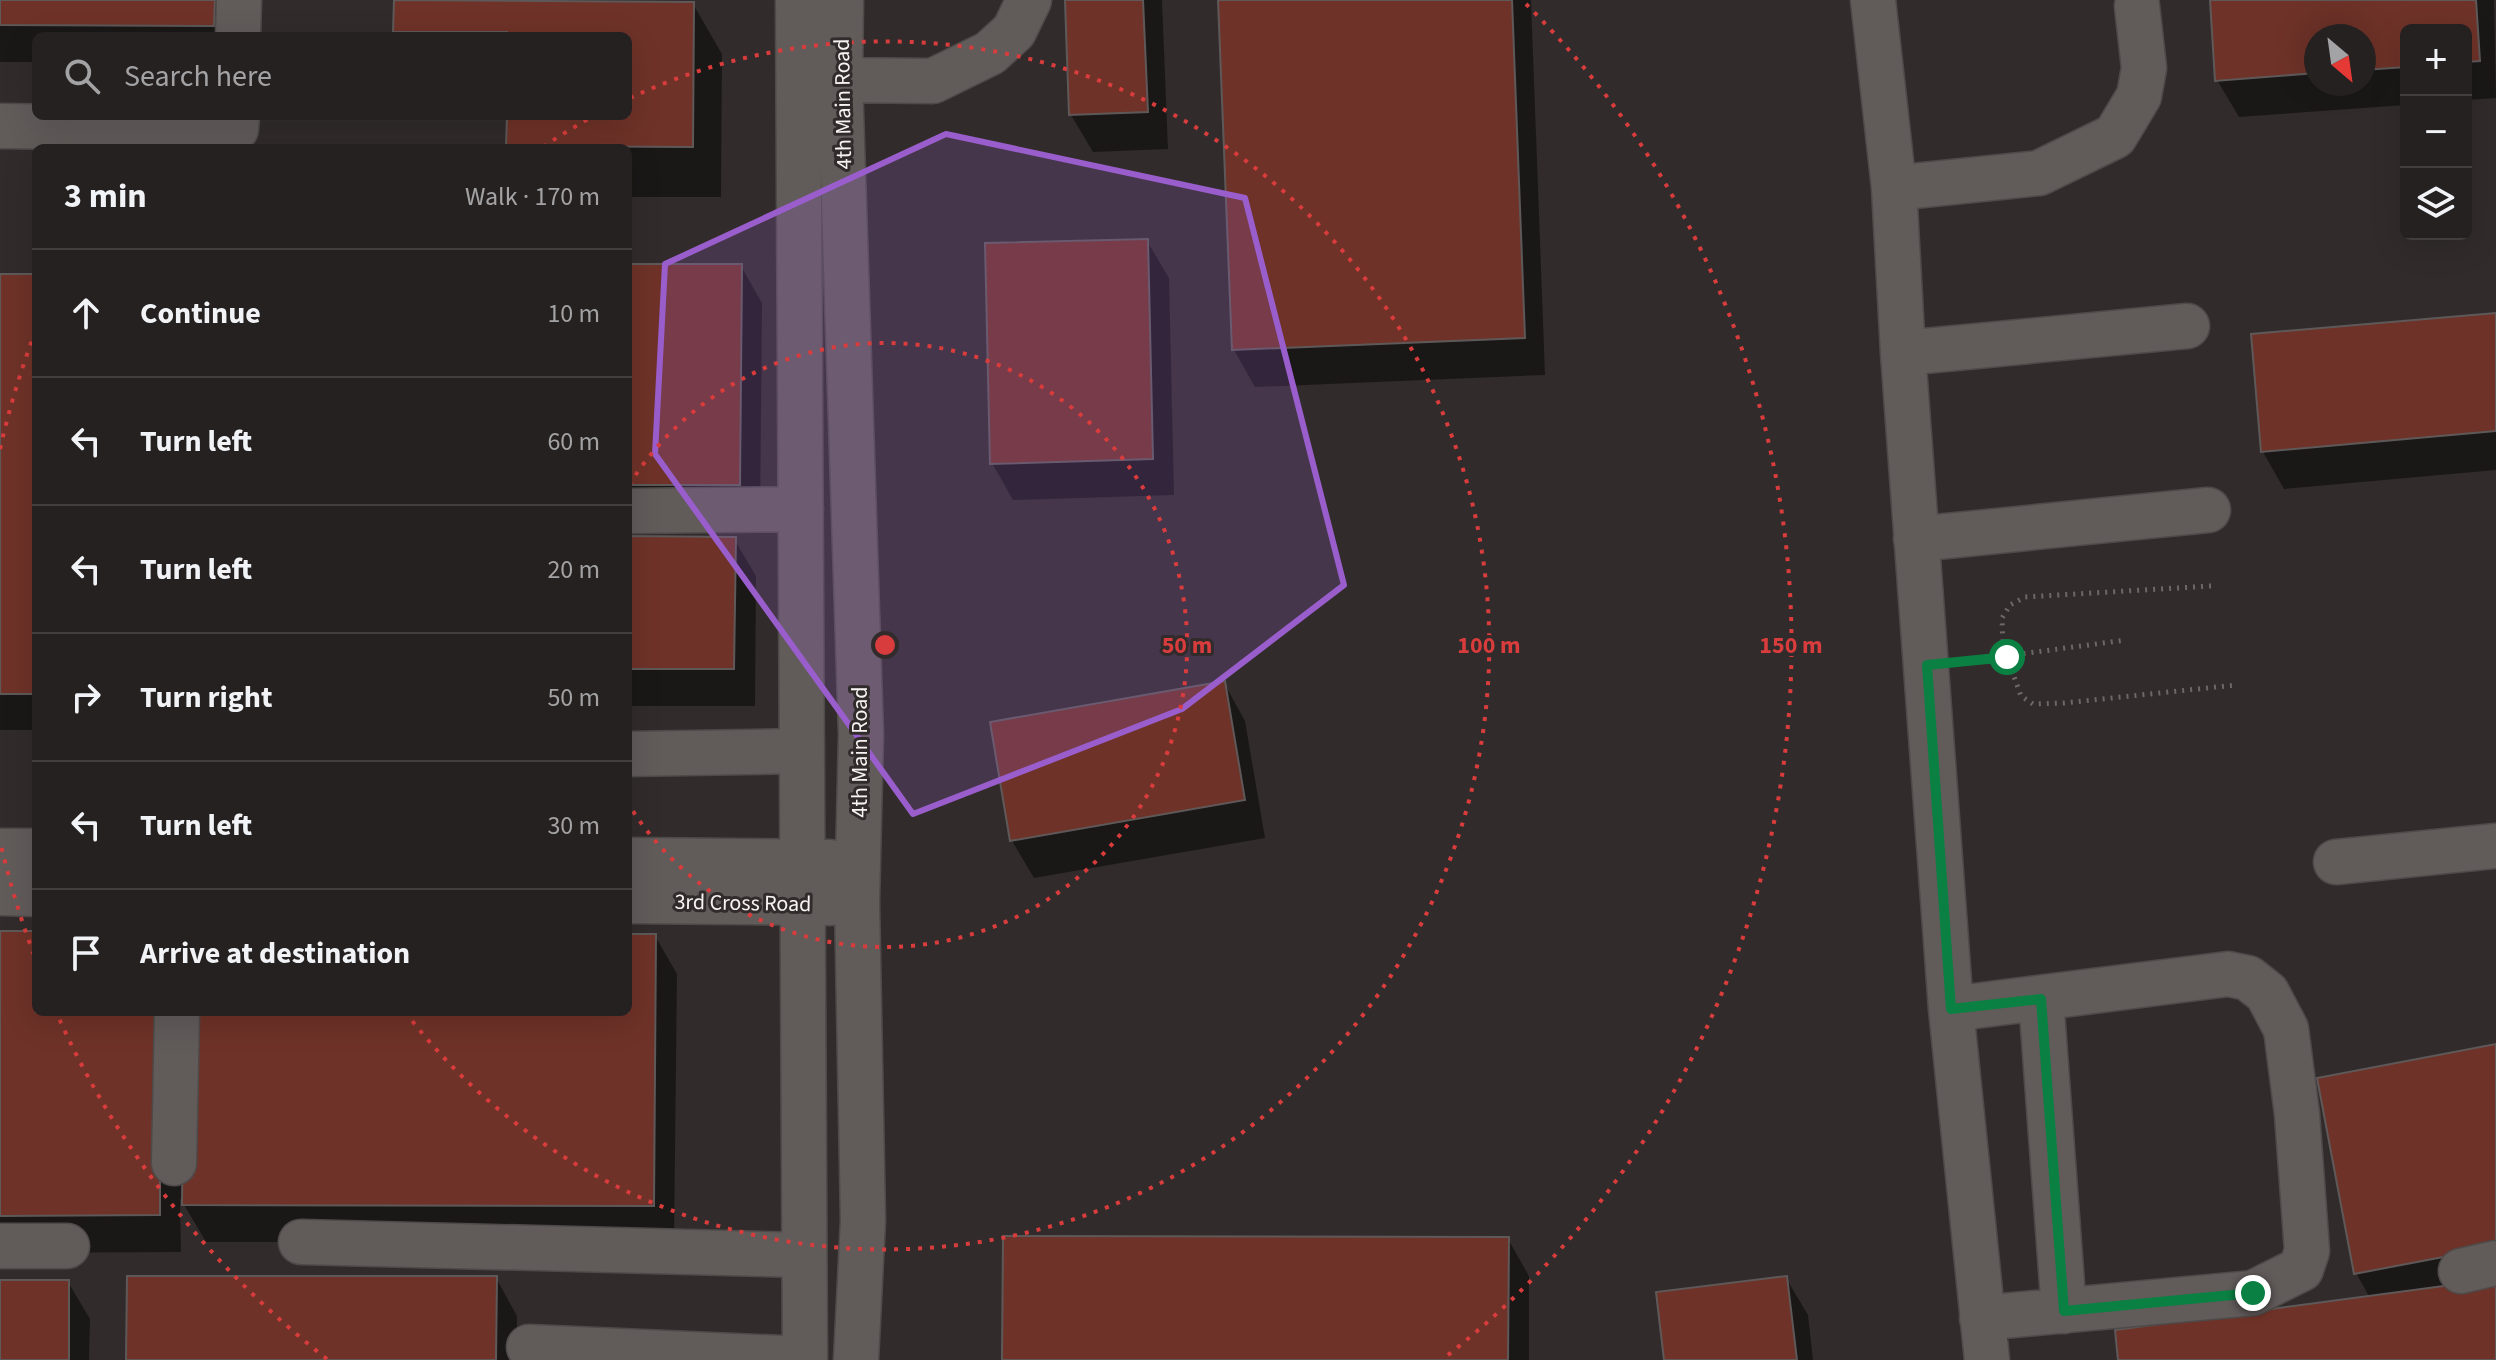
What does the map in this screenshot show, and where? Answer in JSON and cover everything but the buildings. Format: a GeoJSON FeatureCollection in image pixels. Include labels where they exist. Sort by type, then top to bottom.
{"type":"FeatureCollection","features":[{"type":"Feature","properties":{"kind":"street"},"geometry":{"type":"LineString","coordinates":[[238,32],[239,0]]}},
{"type":"Feature","properties":{"kind":"street","name":"4th Main Road"},"geometry":{"type":"LineString","coordinates":[[798,0],[805,1359]]}},
{"type":"Feature","properties":{"kind":"street","name":"4th Main Road"},"geometry":{"type":"LineString","coordinates":[[841,0],[840,80],[861,735],[858,882],[863,1220],[856,1360]]}},
{"type":"Feature","properties":{"kind":"street"},"geometry":{"type":"LineString","coordinates":[[840,80],[933,81],[990,53],[1014,31],[1029,0]]}},
{"type":"Feature","properties":{"kind":"street"},"geometry":{"type":"LineString","coordinates":[[1852,0],[1962,1360]]}},
{"type":"Feature","properties":{"kind":"street"},"geometry":{"type":"LineString","coordinates":[[1873,0],[1894,188],[1903,353],[1951,1009],[1984,1339],[2064,1311],[2253,1293],[2301,1269],[2307,1251],[2286,1029],[2267,993],[2248,978],[2228,974],[1951,1009]]}},
{"type":"Feature","properties":{"kind":"street"},"geometry":{"type":"LineString","coordinates":[[1894,188],[2039,173],[2115,136],[2139,96],[2144,68],[2137,6]]}},
{"type":"Feature","properties":{"kind":"street"},"geometry":{"type":"LineString","coordinates":[[0,126],[236,129],[237,120]]}},
{"type":"Feature","properties":{"kind":"street"},"geometry":{"type":"LineString","coordinates":[[1903,353],[2187,326]]}},
{"type":"Feature","properties":{"kind":"street"},"geometry":{"type":"LineString","coordinates":[[632,511],[801,509]]}},
{"type":"Feature","properties":{"kind":"street"},"geometry":{"type":"LineString","coordinates":[[1916,539],[2208,510]]}},
{"type":"Feature","properties":{"kind":"street"},"geometry":{"type":"LineString","coordinates":[[632,754],[802,751]]}},
{"type":"Feature","properties":{"kind":"street"},"geometry":{"type":"LineString","coordinates":[[2336,862],[2496,846]]}},
{"type":"Feature","properties":{"kind":"street"},"geometry":{"type":"LineString","coordinates":[[0,851],[32,851]]}},
{"type":"Feature","properties":{"kind":"street"},"geometry":{"type":"LineString","coordinates":[[632,861],[802,882],[858,882]]}},
{"type":"Feature","properties":{"kind":"street","name":"3rd Cross Road"},"geometry":{"type":"LineString","coordinates":[[632,901],[802,882]]}},
{"type":"Feature","properties":{"kind":"street"},"geometry":{"type":"LineString","coordinates":[[0,893],[32,894]]}},
{"type":"Feature","properties":{"kind":"street"},"geometry":{"type":"LineString","coordinates":[[2041,999],[2064,1311]]}},
{"type":"Feature","properties":{"kind":"street"},"geometry":{"type":"LineString","coordinates":[[174,1163],[177,1016]]}},
{"type":"Feature","properties":{"kind":"street"},"geometry":{"type":"LineString","coordinates":[[301,1242],[804,1255]]}},
{"type":"Feature","properties":{"kind":"street"},"geometry":{"type":"LineString","coordinates":[[0,1246],[67,1246]]}},
{"type":"Feature","properties":{"kind":"street"},"geometry":{"type":"LineString","coordinates":[[529,1347],[608,1355],[805,1359]]}},
{"type":"Feature","properties":{"kind":"path"},"geometry":{"type":"LineString","coordinates":[[2211,586],[2025,597],[2010,605],[2002,618],[2003,646],[2021,696],[2033,704],[2236,685]]}},
{"type":"Feature","properties":{"kind":"path"},"geometry":{"type":"LineString","coordinates":[[1927,665],[2126,640]]}},
{"type":"Feature","properties":{"kind":"highlighted area"},"geometry":{"type":"Polygon","coordinates":[[[946,134],[1245,198],[1344,585],[1182,709],[913,814],[655,454],[665,264],[946,134]]]}},
{"type":"Feature","properties":{"kind":"route"},"geometry":{"type":"LineString","coordinates":[[2007,657],[1927,665],[1951,1009],[2041,999],[2064,1311],[2253,1293]]}}]}
